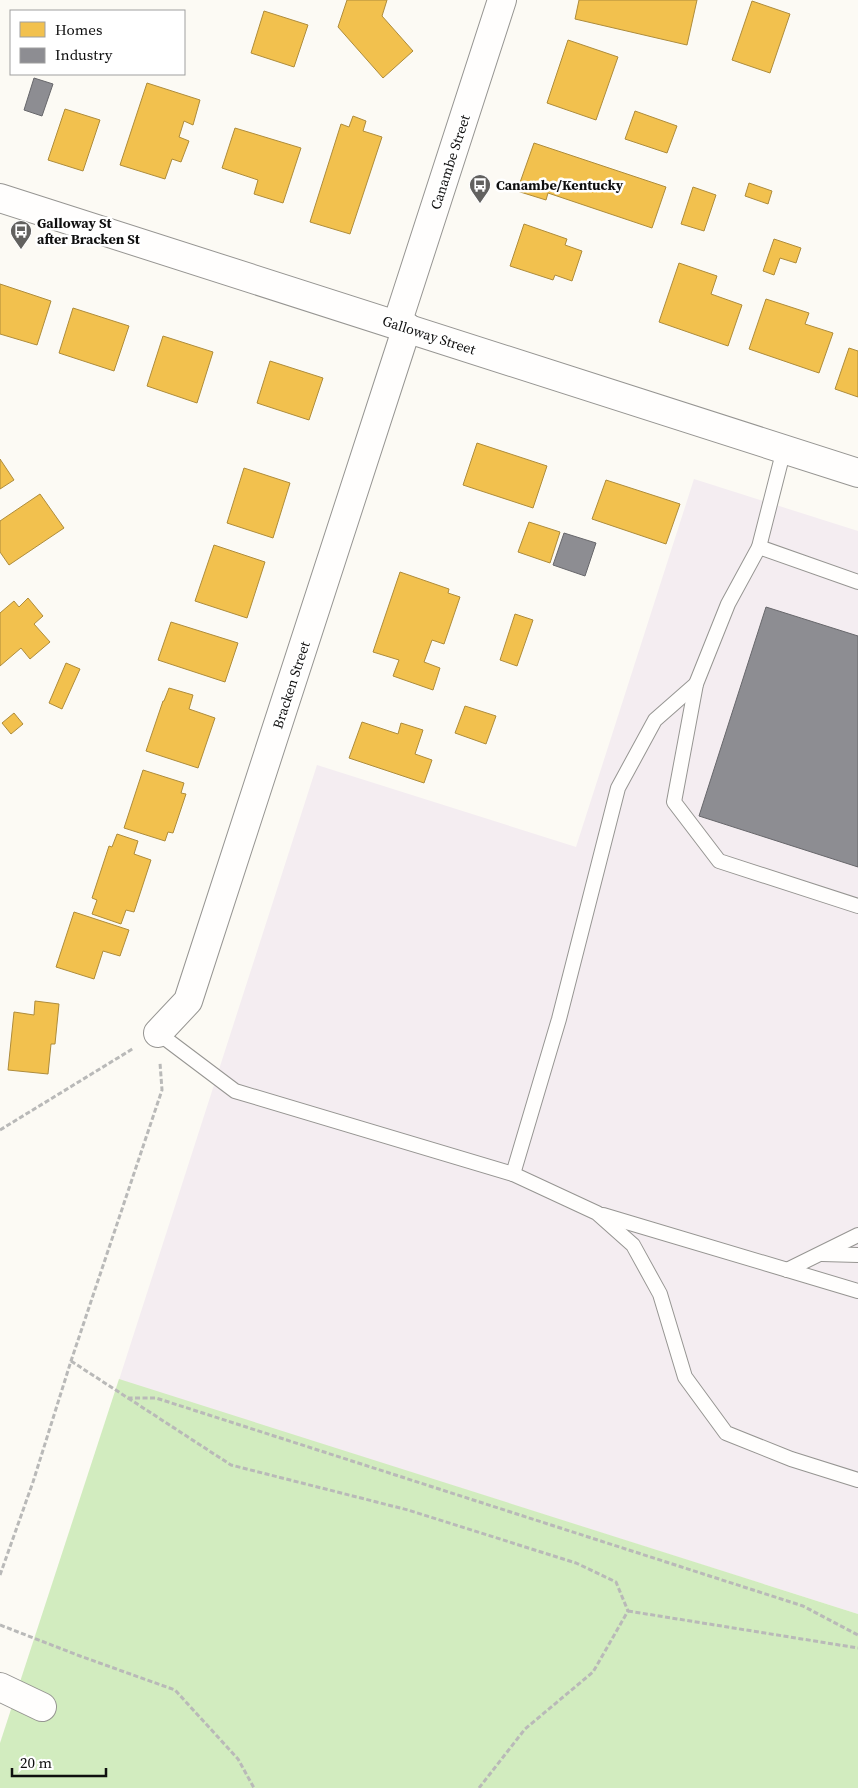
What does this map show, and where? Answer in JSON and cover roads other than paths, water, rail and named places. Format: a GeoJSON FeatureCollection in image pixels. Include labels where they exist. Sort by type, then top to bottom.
{"type":"FeatureCollection","features":[{"type":"Feature","properties":{"kind":"street","name":"Canambe Street"},"geometry":{"type":"LineString","coordinates":[[402,326],[502,0]]}},
{"type":"Feature","properties":{"kind":"street","name":"Galloway Street"},"geometry":{"type":"LineString","coordinates":[[0,198],[858,473]]}},
{"type":"Feature","properties":{"kind":"street","name":"Bracken Street"},"geometry":{"type":"LineString","coordinates":[[158,1033],[188,1001],[402,326]]}},
{"type":"Feature","properties":{"kind":"street"},"geometry":{"type":"LineString","coordinates":[[0,1687],[42,1707]]}},
{"type":"Feature","properties":{"kind":"lane"},"geometry":{"type":"LineString","coordinates":[[784,449],[759,547],[728,604],[696,684],[674,802],[720,861],[858,906]]}},
{"type":"Feature","properties":{"kind":"lane"},"geometry":{"type":"LineString","coordinates":[[759,547],[858,582]]}},
{"type":"Feature","properties":{"kind":"lane"},"geometry":{"type":"LineString","coordinates":[[513,1174],[559,1019],[618,788],[655,720],[696,684]]}},
{"type":"Feature","properties":{"kind":"lane"},"geometry":{"type":"LineString","coordinates":[[158,1033],[235,1092],[513,1174],[597,1213],[858,1292]]}},
{"type":"Feature","properties":{"kind":"lane"},"geometry":{"type":"LineString","coordinates":[[597,1213],[633,1245],[660,1294],[685,1377],[726,1433],[791,1459],[858,1480]]}},
{"type":"Feature","properties":{"kind":"lane"},"geometry":{"type":"LineString","coordinates":[[787,1270],[858,1234]]}},
{"type":"Feature","properties":{"kind":"lane"},"geometry":{"type":"LineString","coordinates":[[819,1254],[858,1255]]}},
{"type":"Feature","properties":{"kind":"place","name":"Canambe/Kentucky"},"geometry":{"type":"Point","coordinates":[480,204]}},
{"type":"Feature","properties":{"kind":"place","name":"Galloway St after Bracken St"},"geometry":{"type":"Point","coordinates":[21,250]}}]}
